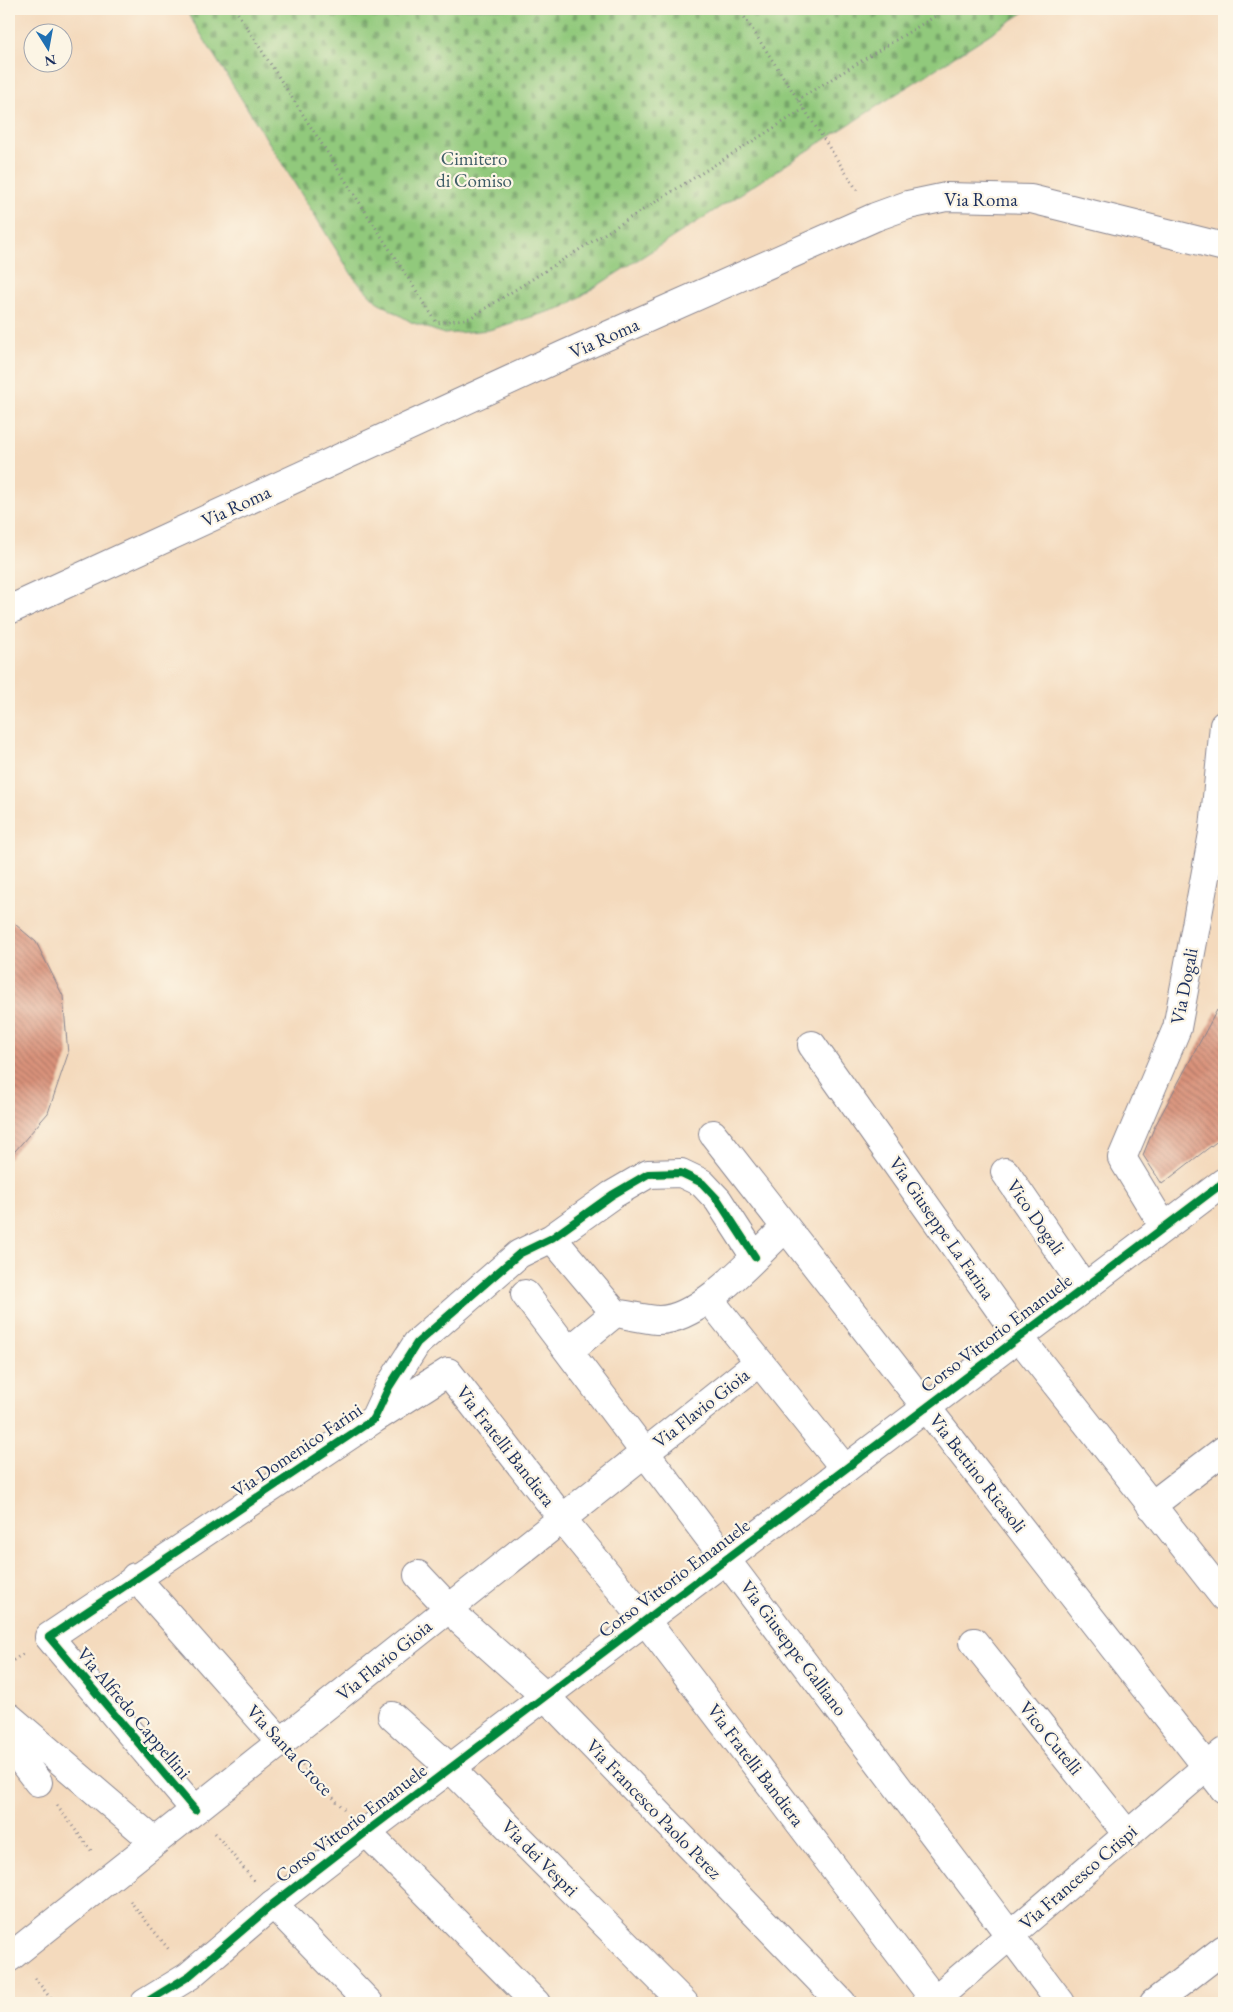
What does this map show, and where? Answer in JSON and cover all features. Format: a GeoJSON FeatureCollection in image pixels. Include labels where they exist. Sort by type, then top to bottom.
{"type":"FeatureCollection","features":[{"type":"Feature","properties":{"kind":"street","name":"Via Roma"},"geometry":{"type":"LineString","coordinates":[[9,610],[564,356],[875,217],[908,205],[946,198],[1030,199],[1224,247]]}},
{"type":"Feature","properties":{"kind":"street","name":"Via Dogali"},"geometry":{"type":"LineString","coordinates":[[1164,1227],[1122,1158],[1177,1028],[1214,828],[1224,725]]}},
{"type":"Feature","properties":{"kind":"street","name":"Via Giuseppe La Farina"},"geometry":{"type":"LineString","coordinates":[[812,1045],[1019,1337],[1224,1597]]}},
{"type":"Feature","properties":{"kind":"street","name":"Via Bettino Ricasoli"},"geometry":{"type":"LineString","coordinates":[[713,1134],[926,1407],[1216,1759],[1224,1789]]}},
{"type":"Feature","properties":{"kind":"street","name":"Vico Dogali"},"geometry":{"type":"LineString","coordinates":[[1004,1172],[1084,1287]]}},
{"type":"Feature","properties":{"kind":"street"},"geometry":{"type":"LineString","coordinates":[[755,1257],[718,1200],[702,1183],[681,1173],[648,1174],[612,1195],[552,1238],[615,1313],[658,1320],[681,1316],[709,1299],[755,1257],[785,1228]]}},
{"type":"Feature","properties":{"kind":"street","name":"Corso Vittorio Emanuele"},"geometry":{"type":"LineString","coordinates":[[145,2003],[189,1976],[273,1904],[366,1832],[1224,1182]]}},
{"type":"Feature","properties":{"kind":"street","name":"Via Domenico Farini"},"geometry":{"type":"LineString","coordinates":[[49,1637],[135,1577],[374,1420],[389,1387],[417,1343],[519,1254],[552,1238]]}},
{"type":"Feature","properties":{"kind":"street","name":"Via Giuseppe Galliano"},"geometry":{"type":"LineString","coordinates":[[525,1294],[570,1350],[1061,2003]]}},
{"type":"Feature","properties":{"kind":"street"},"geometry":{"type":"LineString","coordinates":[[709,1299],[845,1469]]}},
{"type":"Feature","properties":{"kind":"street"},"geometry":{"type":"LineString","coordinates":[[570,1350],[615,1313]]}},
{"type":"Feature","properties":{"kind":"street","name":"Via Flavio Gioia"},"geometry":{"type":"LineString","coordinates":[[9,1958],[281,1742],[455,1615],[567,1524],[646,1452],[759,1362]]}},
{"type":"Feature","properties":{"kind":"street","name":"Via Fratelli Bandiera"},"geometry":{"type":"LineString","coordinates":[[374,1420],[448,1372],[645,1620],[934,2002]]}},
{"type":"Feature","properties":{"kind":"street"},"geometry":{"type":"LineString","coordinates":[[1151,1506],[1224,1450]]}},
{"type":"Feature","properties":{"kind":"street","name":"Via Francesco Paolo Perez"},"geometry":{"type":"LineString","coordinates":[[418,1575],[455,1615],[545,1696],[842,2003]]}},
{"type":"Feature","properties":{"kind":"street","name":"Via Santa Croce"},"geometry":{"type":"LineString","coordinates":[[135,1577],[281,1742]]}},
{"type":"Feature","properties":{"kind":"street","name":"Via Alfredo Cappellini"},"geometry":{"type":"LineString","coordinates":[[49,1637],[195,1810]]}},
{"type":"Feature","properties":{"kind":"street","name":"Vico Cutelli"},"geometry":{"type":"LineString","coordinates":[[974,1642],[1128,1834]]}},
{"type":"Feature","properties":{"kind":"street","name":"Via dei Vespri"},"geometry":{"type":"LineString","coordinates":[[392,1716],[450,1768],[684,2003]]}},
{"type":"Feature","properties":{"kind":"street"},"geometry":{"type":"LineString","coordinates":[[9,1717],[155,1842]]}},
{"type":"Feature","properties":{"kind":"street"},"geometry":{"type":"LineString","coordinates":[[9,1744],[38,1782]]}},
{"type":"Feature","properties":{"kind":"street","name":"Via Francesco Crispi"},"geometry":{"type":"LineString","coordinates":[[934,2002],[1216,1759]]}},
{"type":"Feature","properties":{"kind":"street"},"geometry":{"type":"LineString","coordinates":[[366,1832],[536,2003]]}},
{"type":"Feature","properties":{"kind":"street"},"geometry":{"type":"LineString","coordinates":[[273,1904],[369,2003]]}},
{"type":"Feature","properties":{"kind":"street"},"geometry":{"type":"LineString","coordinates":[[1154,2003],[1224,1949]]}},
{"type":"Feature","properties":{"kind":"street"},"geometry":{"type":"LineString","coordinates":[[169,2003],[189,1976]]}},
{"type":"Feature","properties":{"kind":"path"},"geometry":{"type":"LineString","coordinates":[[235,9],[437,323],[470,318],[804,109]]}},
{"type":"Feature","properties":{"kind":"path"},"geometry":{"type":"LineString","coordinates":[[740,9],[797,100],[875,217]]}},
{"type":"Feature","properties":{"kind":"path"},"geometry":{"type":"LineString","coordinates":[[797,100],[947,9]]}},
{"type":"Feature","properties":{"kind":"path"},"geometry":{"type":"LineString","coordinates":[[195,1810],[273,1904]]}},
{"type":"Feature","properties":{"kind":"green space","name":"Cimitero di Comiso"},"geometry":{"type":"Polygon","coordinates":[[[185,9],[1029,9],[564,307],[489,330],[444,334],[411,322],[376,301],[354,278],[185,9]]]}},
{"type":"Feature","properties":{"kind":"building"},"geometry":{"type":"Polygon","coordinates":[[[9,919],[36,942],[63,996],[68,1054],[48,1113],[9,1158],[9,919]]]}},
{"type":"Feature","properties":{"kind":"building"},"geometry":{"type":"Polygon","coordinates":[[[1217,1010],[1224,1020],[1224,1136],[1162,1184],[1143,1155],[1154,1128],[1217,1010]]]}},
{"type":"Feature","properties":{"kind":"cycle path"},"geometry":{"type":"LineString","coordinates":[[195,1810],[49,1637],[374,1419],[389,1387],[417,1343],[519,1254],[552,1238],[612,1195],[648,1174],[681,1173],[702,1183],[718,1200],[755,1257]]}},
{"type":"Feature","properties":{"kind":"cycle path"},"geometry":{"type":"LineString","coordinates":[[145,2003],[189,1976],[273,1904],[366,1832],[1224,1182]]}}]}
